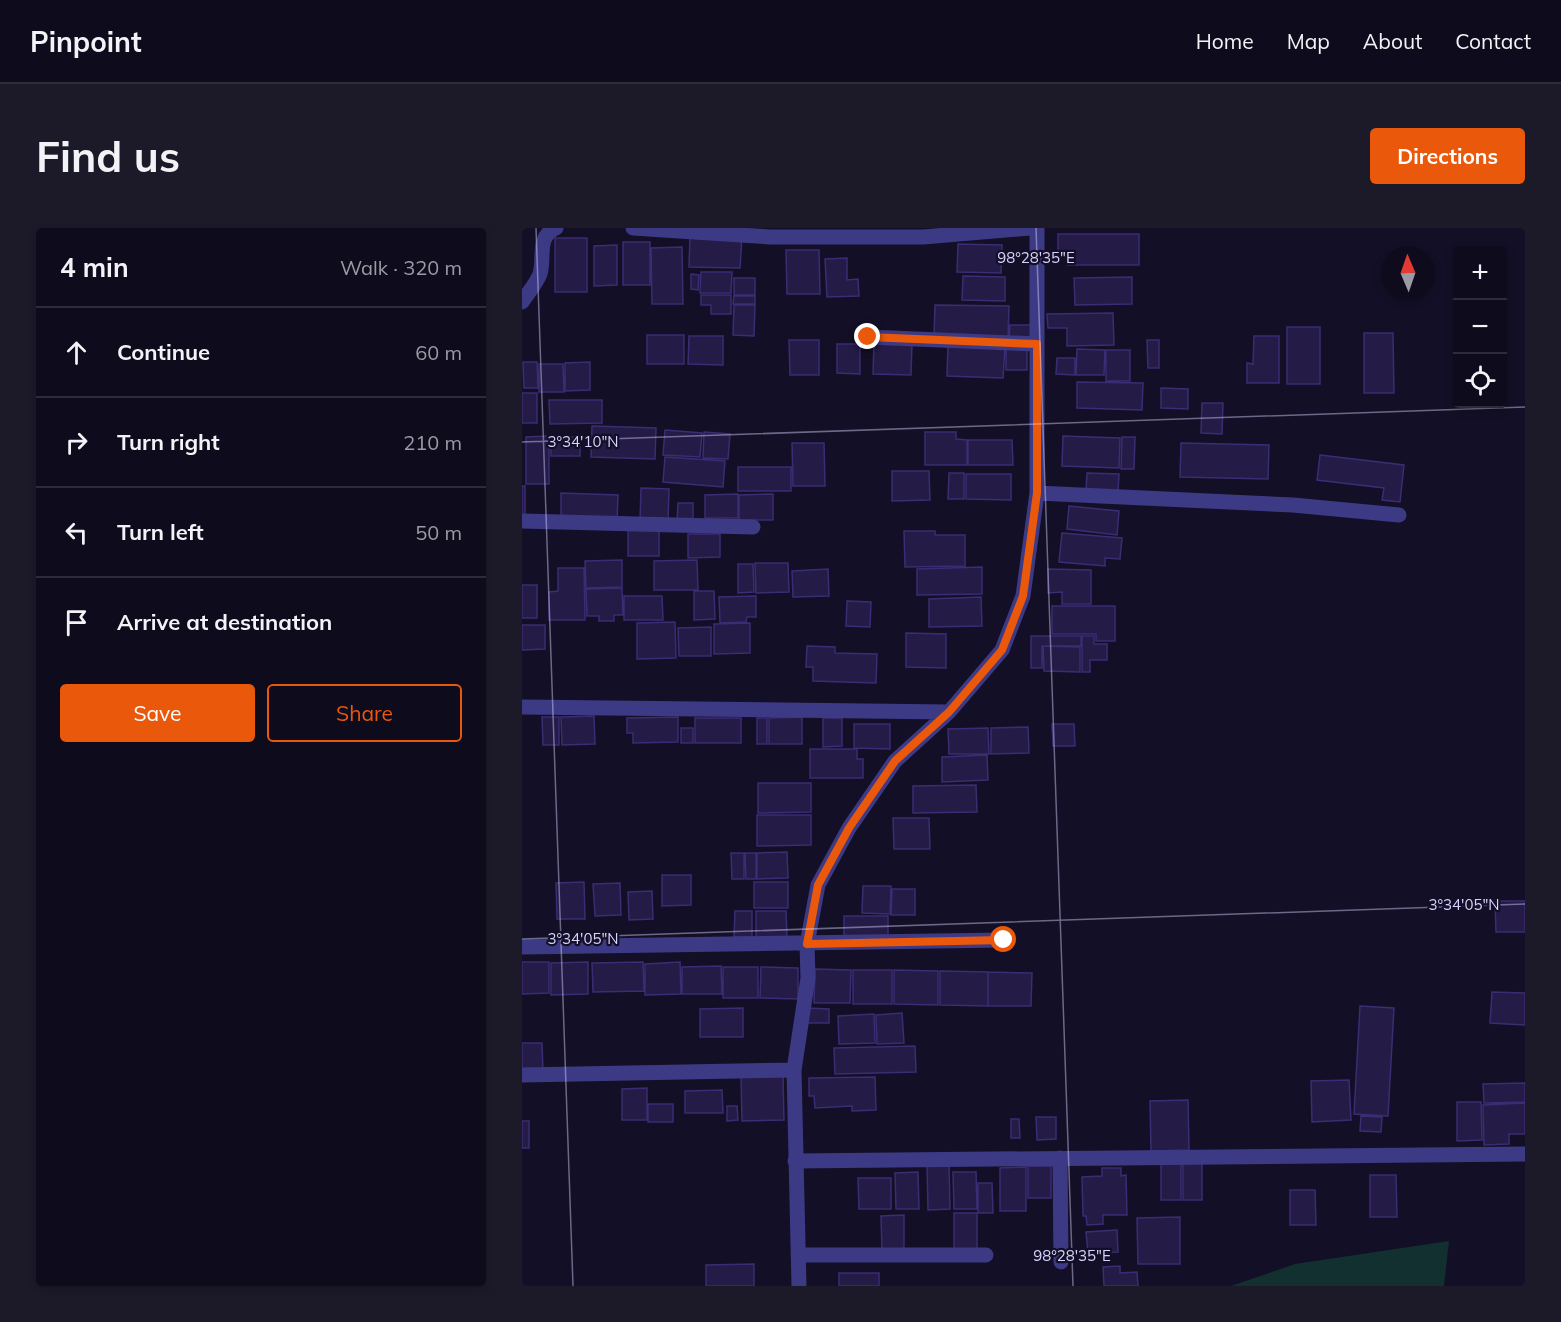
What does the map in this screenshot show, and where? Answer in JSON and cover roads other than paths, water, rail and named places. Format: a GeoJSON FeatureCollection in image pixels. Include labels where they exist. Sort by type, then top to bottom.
{"type":"FeatureCollection","features":[{"type":"Feature","properties":{"kind":"street"},"geometry":{"type":"LineString","coordinates":[[522,302],[540,272],[542,248],[546,235],[556,228]]}},
{"type":"Feature","properties":{"kind":"street"},"geometry":{"type":"LineString","coordinates":[[633,228],[770,237],[923,237],[1030,228]]}},
{"type":"Feature","properties":{"kind":"street"},"geometry":{"type":"LineString","coordinates":[[799,1286],[794,1070],[808,978],[807,944],[818,885],[849,828],[895,761],[949,712],[1002,650],[1023,596],[1037,493],[1037,228]]}},
{"type":"Feature","properties":{"kind":"street"},"geometry":{"type":"LineString","coordinates":[[868,337],[1037,344]]}},
{"type":"Feature","properties":{"kind":"street"},"geometry":{"type":"LineString","coordinates":[[1037,493],[1293,505],[1399,515]]}},
{"type":"Feature","properties":{"kind":"street"},"geometry":{"type":"LineString","coordinates":[[522,521],[753,527]]}},
{"type":"Feature","properties":{"kind":"street"},"geometry":{"type":"LineString","coordinates":[[522,707],[949,712]]}},
{"type":"Feature","properties":{"kind":"street"},"geometry":{"type":"LineString","coordinates":[[522,947],[1004,940]]}},
{"type":"Feature","properties":{"kind":"street"},"geometry":{"type":"LineString","coordinates":[[522,1075],[794,1070]]}},
{"type":"Feature","properties":{"kind":"street"},"geometry":{"type":"LineString","coordinates":[[795,1161],[1525,1154]]}},
{"type":"Feature","properties":{"kind":"street"},"geometry":{"type":"LineString","coordinates":[[1060,1158],[1061,1262]]}},
{"type":"Feature","properties":{"kind":"street"},"geometry":{"type":"LineString","coordinates":[[798,1255],[986,1256]]}}]}
